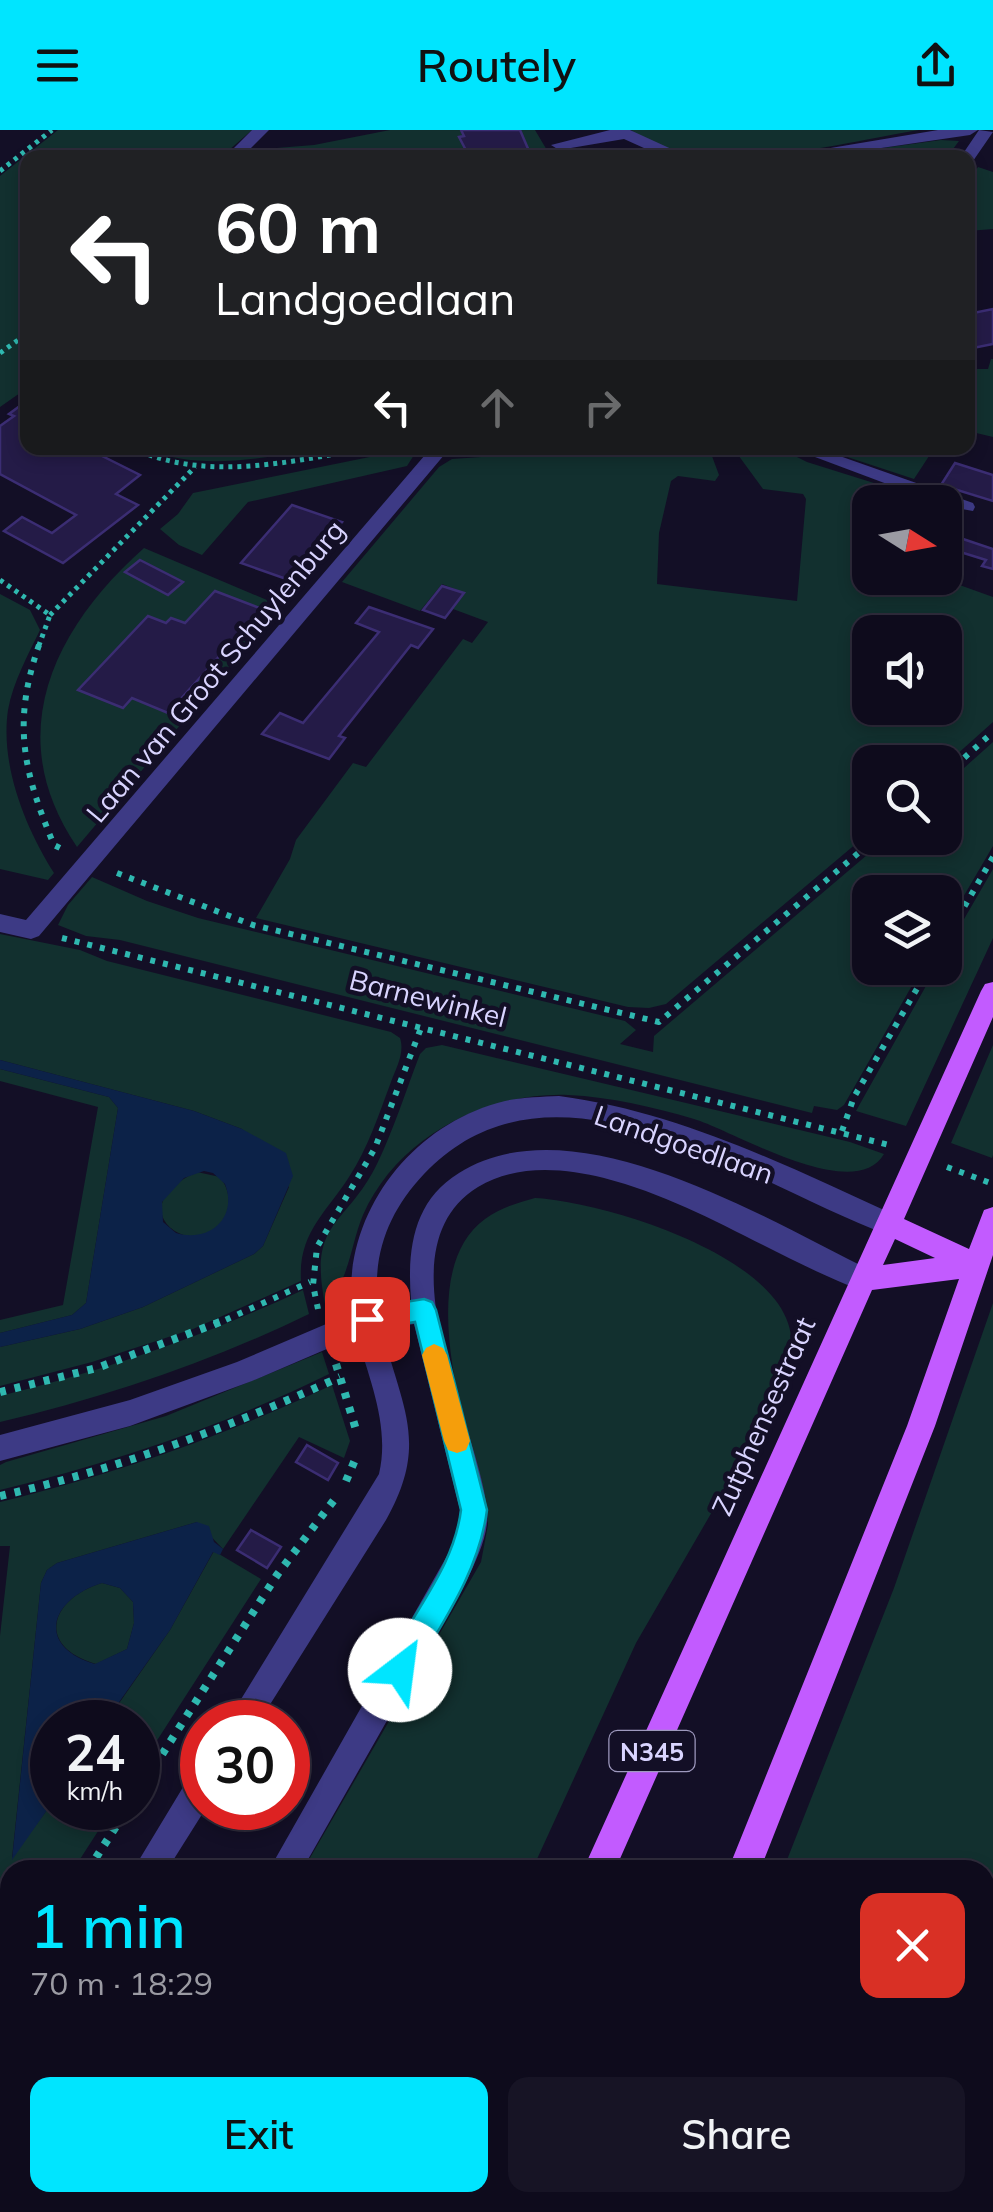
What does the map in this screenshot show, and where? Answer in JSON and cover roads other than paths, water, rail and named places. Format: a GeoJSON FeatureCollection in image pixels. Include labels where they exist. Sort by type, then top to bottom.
{"type":"FeatureCollection","features":[{"type":"Feature","properties":{"kind":"main road","name":"Zutphensestraat"},"geometry":{"type":"LineString","coordinates":[[603,1860],[993,991]]}},
{"type":"Feature","properties":{"kind":"main road"},"geometry":{"type":"LineString","coordinates":[[748,1860],[921,1426],[993,1218]]}},
{"type":"Feature","properties":{"kind":"main road"},"geometry":{"type":"LineString","coordinates":[[888,1224],[976,1265]]}},
{"type":"Feature","properties":{"kind":"main road"},"geometry":{"type":"LineString","coordinates":[[863,1278],[976,1265]]}},
{"type":"Feature","properties":{"kind":"street"},"geometry":{"type":"LineString","coordinates":[[240,150],[262,130]]}},
{"type":"Feature","properties":{"kind":"street"},"geometry":{"type":"LineString","coordinates":[[833,150],[970,130]]}},
{"type":"Feature","properties":{"kind":"street"},"geometry":{"type":"LineString","coordinates":[[559,144],[620,133],[664,150]]}},
{"type":"Feature","properties":{"kind":"street","name":"Laan van Groot Schuylenburg"},"geometry":{"type":"LineString","coordinates":[[0,923],[31,930],[434,455]]}},
{"type":"Feature","properties":{"kind":"street"},"geometry":{"type":"LineString","coordinates":[[820,455],[966,507]]}},
{"type":"Feature","properties":{"kind":"street","name":"Landgoedlaan"},"geometry":{"type":"LineString","coordinates":[[256,1700],[376,1509],[395,1469],[394,1428],[363,1288],[368,1245],[386,1205],[402,1181],[430,1152],[462,1130],[518,1108],[593,1110],[724,1152],[888,1224]]}},
{"type":"Feature","properties":{"kind":"street","name":"Landgoedlaan"},"geometry":{"type":"LineString","coordinates":[[292,1860],[470,1541],[474,1510],[424,1310],[423,1247],[441,1202],[477,1174],[521,1160],[577,1162],[633,1177],[863,1278]]}},
{"type":"Feature","properties":{"kind":"street"},"geometry":{"type":"LineString","coordinates":[[0,1448],[130,1413],[243,1372],[367,1319],[424,1310]]}},
{"type":"Feature","properties":{"kind":"street"},"geometry":{"type":"LineString","coordinates":[[156,1860],[180,1821]]}},
{"type":"Feature","properties":{"kind":"water"},"geometry":{"type":"Polygon","coordinates":[[[0,1060],[194,1111],[242,1129],[286,1153],[293,1176],[263,1246],[254,1254],[143,1307],[80,1329],[0,1347],[0,1333],[72,1315],[86,1303],[118,1108],[109,1097],[0,1069],[0,1060]],[[204,1171],[184,1178],[162,1202],[163,1222],[176,1233],[209,1231],[224,1217],[228,1196],[225,1184],[213,1173],[204,1171]]]}},
{"type":"Feature","properties":{"kind":"water"},"geometry":{"type":"Polygon","coordinates":[[[197,1522],[209,1526],[214,1542],[223,1549],[220,1555],[213,1552],[170,1630],[121,1700],[30,1700],[30,1830],[33,1830],[12,1860],[41,1583],[47,1570],[57,1563],[197,1522]],[[102,1583],[84,1590],[61,1611],[57,1635],[76,1656],[95,1664],[127,1649],[134,1623],[133,1602],[120,1588],[102,1583]]]}}]}
